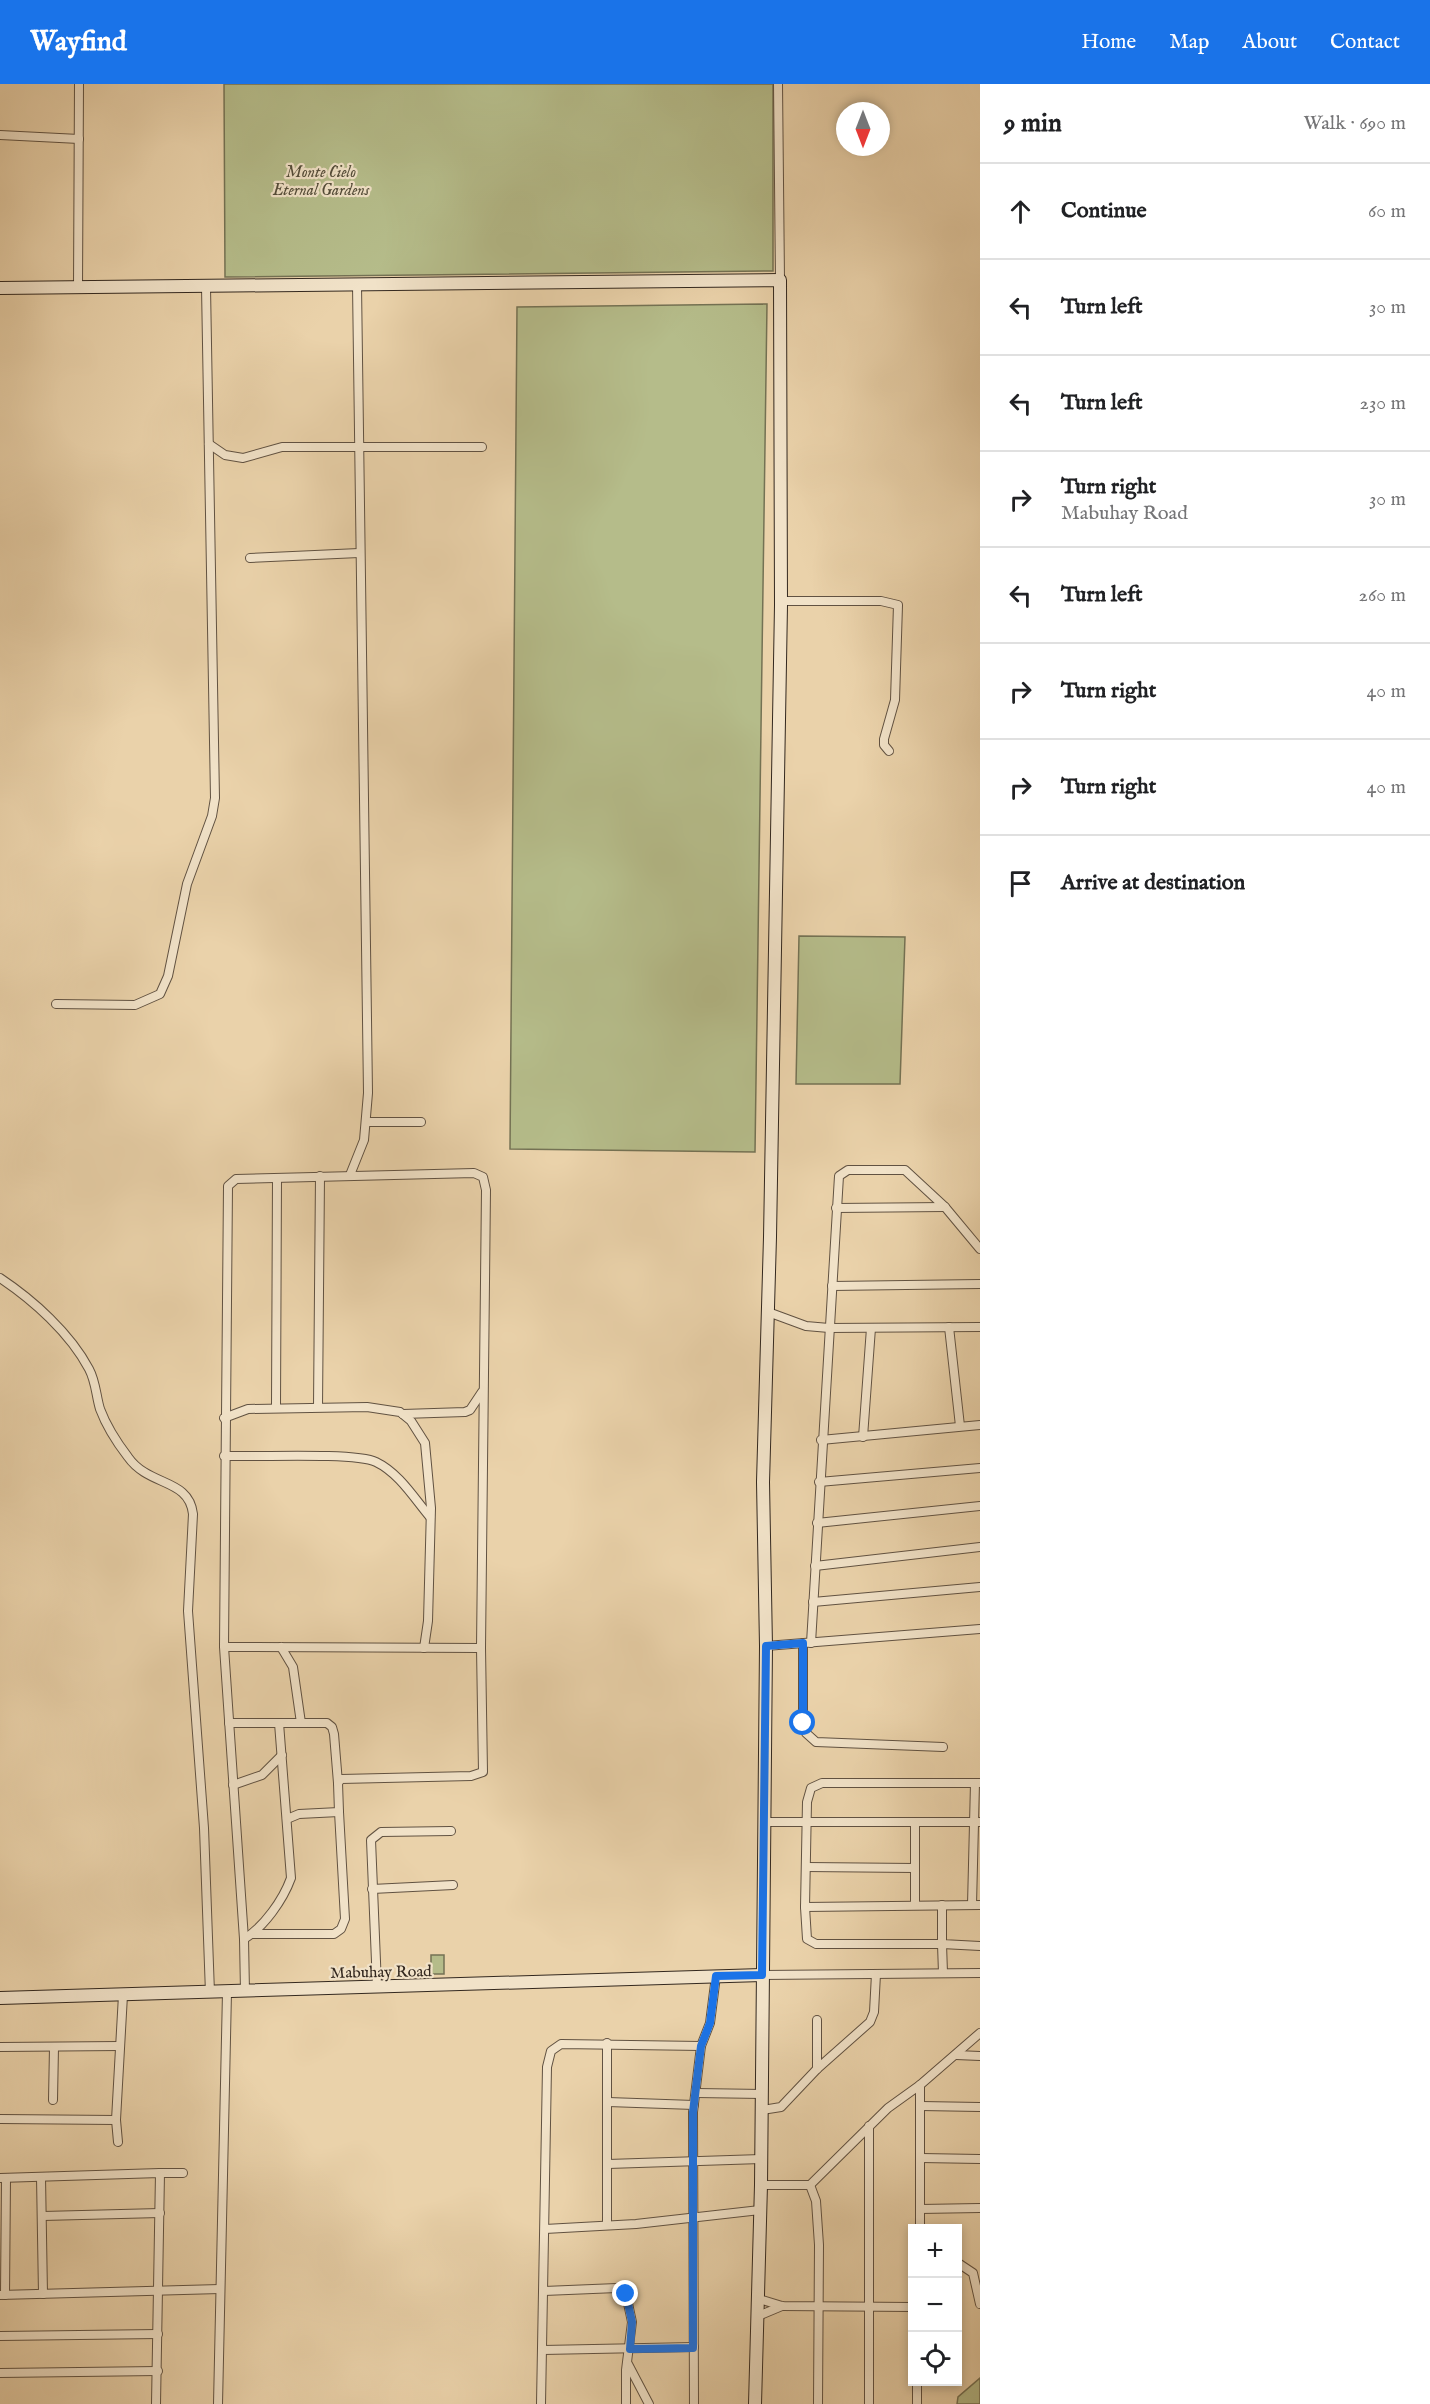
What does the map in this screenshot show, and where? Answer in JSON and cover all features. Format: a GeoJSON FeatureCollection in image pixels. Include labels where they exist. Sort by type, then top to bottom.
{"type":"FeatureCollection","features":[{"type":"Feature","properties":{"kind":"street"},"geometry":{"type":"LineString","coordinates":[[78,288],[79,84]]}},
{"type":"Feature","properties":{"kind":"street"},"geometry":{"type":"LineString","coordinates":[[756,2404],[762,2110],[766,1646],[763,1482],[781,601],[778,84]]}},
{"type":"Feature","properties":{"kind":"street"},"geometry":{"type":"LineString","coordinates":[[0,135],[78,139]]}},
{"type":"Feature","properties":{"kind":"street"},"geometry":{"type":"LineString","coordinates":[[0,288],[780,280]]}},
{"type":"Feature","properties":{"kind":"street"},"geometry":{"type":"LineString","coordinates":[[350,1175],[358,1159],[367,1122],[357,285]]}},
{"type":"Feature","properties":{"kind":"street"},"geometry":{"type":"LineString","coordinates":[[56,1005],[135,1005],[160,994],[168,976],[187,884],[212,816],[215,798],[206,287]]}},
{"type":"Feature","properties":{"kind":"street"},"geometry":{"type":"LineString","coordinates":[[209,444],[225,455],[243,458],[282,447],[482,447]]}},
{"type":"Feature","properties":{"kind":"street"},"geometry":{"type":"LineString","coordinates":[[250,558],[359,553]]}},
{"type":"Feature","properties":{"kind":"street"},"geometry":{"type":"LineString","coordinates":[[781,601],[881,601],[898,605],[895,700],[884,739],[884,746],[889,751]]}},
{"type":"Feature","properties":{"kind":"street"},"geometry":{"type":"LineString","coordinates":[[367,1122],[421,1122]]}},
{"type":"Feature","properties":{"kind":"street"},"geometry":{"type":"LineString","coordinates":[[943,1747],[816,1742],[806,1733],[803,1723],[807,1643],[813,1602],[838,1176],[848,1170],[905,1170],[945,1207],[980,1249]]}},
{"type":"Feature","properties":{"kind":"street"},"geometry":{"type":"LineString","coordinates":[[245,1992],[244,1939],[224,1647],[224,1418],[228,1186],[236,1179],[467,1172],[483,1178],[486,1190],[481,1648],[483,1772],[471,1776],[347,1779],[338,1783]]}},
{"type":"Feature","properties":{"kind":"street"},"geometry":{"type":"LineString","coordinates":[[318,1407],[320,1176]]}},
{"type":"Feature","properties":{"kind":"street"},"geometry":{"type":"LineString","coordinates":[[276,1407],[277,1178]]}},
{"type":"Feature","properties":{"kind":"street"},"geometry":{"type":"LineString","coordinates":[[836,1208],[945,1207]]}},
{"type":"Feature","properties":{"kind":"street"},"geometry":{"type":"LineString","coordinates":[[0,1278],[42,1313],[78,1352],[93,1377],[103,1416],[128,1457],[145,1476],[183,1492],[191,1502],[193,1514],[188,1611],[204,1828],[210,1993]]}},
{"type":"Feature","properties":{"kind":"street"},"geometry":{"type":"LineString","coordinates":[[832,1286],[980,1284]]}},
{"type":"Feature","properties":{"kind":"street"},"geometry":{"type":"LineString","coordinates":[[768,1312],[806,1326],[829,1328],[980,1327]]}},
{"type":"Feature","properties":{"kind":"street"},"geometry":{"type":"LineString","coordinates":[[949,1327],[960,1426]]}},
{"type":"Feature","properties":{"kind":"street"},"geometry":{"type":"LineString","coordinates":[[863,1437],[871,1328]]}},
{"type":"Feature","properties":{"kind":"street"},"geometry":{"type":"LineString","coordinates":[[224,1418],[248,1409],[276,1407],[378,1408],[402,1414],[465,1412],[470,1410],[483,1392]]}},
{"type":"Feature","properties":{"kind":"street"},"geometry":{"type":"LineString","coordinates":[[402,1414],[411,1421],[425,1443],[430,1517],[428,1621],[424,1647]]}},
{"type":"Feature","properties":{"kind":"street"},"geometry":{"type":"LineString","coordinates":[[821,1440],[980,1425]]}},
{"type":"Feature","properties":{"kind":"street"},"geometry":{"type":"LineString","coordinates":[[224,1456],[325,1457],[374,1461],[394,1474],[430,1517]]}},
{"type":"Feature","properties":{"kind":"street"},"geometry":{"type":"LineString","coordinates":[[819,1482],[980,1468]]}},
{"type":"Feature","properties":{"kind":"street"},"geometry":{"type":"LineString","coordinates":[[817,1523],[980,1506]]}},
{"type":"Feature","properties":{"kind":"street"},"geometry":{"type":"LineString","coordinates":[[815,1566],[980,1546]]}},
{"type":"Feature","properties":{"kind":"street"},"geometry":{"type":"LineString","coordinates":[[813,1602],[980,1587]]}},
{"type":"Feature","properties":{"kind":"street"},"geometry":{"type":"LineString","coordinates":[[766,1646],[980,1629]]}},
{"type":"Feature","properties":{"kind":"street"},"geometry":{"type":"LineString","coordinates":[[224,1647],[481,1648]]}},
{"type":"Feature","properties":{"kind":"street"},"geometry":{"type":"LineString","coordinates":[[281,1647],[292,1668],[301,1723]]}},
{"type":"Feature","properties":{"kind":"street"},"geometry":{"type":"LineString","coordinates":[[229,1723],[327,1723],[332,1727],[338,1783],[345,1919],[341,1929],[334,1934],[253,1934]]}},
{"type":"Feature","properties":{"kind":"street"},"geometry":{"type":"LineString","coordinates":[[244,1939],[253,1934],[281,1898],[291,1878],[279,1723]]}},
{"type":"Feature","properties":{"kind":"street"},"geometry":{"type":"LineString","coordinates":[[233,1785],[262,1775],[282,1755]]}},
{"type":"Feature","properties":{"kind":"street"},"geometry":{"type":"LineString","coordinates":[[805,1906],[976,1905],[977,1783],[822,1783],[815,1785],[808,1795],[805,1906],[807,1939],[816,1944],[980,1946]]}},
{"type":"Feature","properties":{"kind":"street"},"geometry":{"type":"LineString","coordinates":[[287,1819],[299,1814],[339,1812]]}},
{"type":"Feature","properties":{"kind":"street"},"geometry":{"type":"LineString","coordinates":[[763,1822],[976,1822]]}},
{"type":"Feature","properties":{"kind":"street"},"geometry":{"type":"LineString","coordinates":[[915,1822],[915,1905]]}},
{"type":"Feature","properties":{"kind":"street"},"geometry":{"type":"LineString","coordinates":[[377,1986],[370,1850],[375,1836],[381,1832],[451,1831]]}},
{"type":"Feature","properties":{"kind":"street"},"geometry":{"type":"LineString","coordinates":[[806,1867],[915,1868]]}},
{"type":"Feature","properties":{"kind":"street"},"geometry":{"type":"LineString","coordinates":[[372,1889],[453,1885]]}},
{"type":"Feature","properties":{"kind":"street"},"geometry":{"type":"LineString","coordinates":[[942,1905],[943,1973]]}},
{"type":"Feature","properties":{"kind":"street"},"geometry":{"type":"LineString","coordinates":[[762,1975],[980,1973]]}},
{"type":"Feature","properties":{"kind":"street"},"geometry":{"type":"LineString","coordinates":[[762,2110],[781,2107],[817,2069],[870,2022],[874,2012],[876,1974]]}},
{"type":"Feature","properties":{"kind":"street","name":"Mabuhay Road"},"geometry":{"type":"LineString","coordinates":[[0,1998],[762,1975]]}},
{"type":"Feature","properties":{"kind":"street"},"geometry":{"type":"LineString","coordinates":[[694,2404],[692,2218],[694,2105],[701,2046],[710,2023],[716,1976]]}},
{"type":"Feature","properties":{"kind":"street"},"geometry":{"type":"LineString","coordinates":[[218,2404],[228,1992]]}},
{"type":"Feature","properties":{"kind":"street"},"geometry":{"type":"LineString","coordinates":[[118,2142],[116,2120],[123,1995]]}},
{"type":"Feature","properties":{"kind":"street"},"geometry":{"type":"LineString","coordinates":[[817,2020],[817,2069]]}},
{"type":"Feature","properties":{"kind":"street"},"geometry":{"type":"LineString","coordinates":[[761,2185],[810,2185],[868,2126],[980,2033]]}},
{"type":"Feature","properties":{"kind":"street"},"geometry":{"type":"LineString","coordinates":[[607,2043],[607,2225]]}},
{"type":"Feature","properties":{"kind":"street"},"geometry":{"type":"LineString","coordinates":[[541,2404],[547,2067],[550,2051],[561,2044],[701,2046]]}},
{"type":"Feature","properties":{"kind":"street"},"geometry":{"type":"LineString","coordinates":[[0,2047],[120,2046]]}},
{"type":"Feature","properties":{"kind":"street"},"geometry":{"type":"LineString","coordinates":[[53,2100],[54,2047]]}},
{"type":"Feature","properties":{"kind":"street"},"geometry":{"type":"LineString","coordinates":[[956,2055],[980,2056]]}},
{"type":"Feature","properties":{"kind":"street"},"geometry":{"type":"LineString","coordinates":[[920,2085],[920,2224]]}},
{"type":"Feature","properties":{"kind":"street"},"geometry":{"type":"LineString","coordinates":[[696,2093],[762,2094]]}},
{"type":"Feature","properties":{"kind":"street"},"geometry":{"type":"LineString","coordinates":[[608,2102],[694,2105]]}},
{"type":"Feature","properties":{"kind":"street"},"geometry":{"type":"LineString","coordinates":[[921,2106],[980,2107]]}},
{"type":"Feature","properties":{"kind":"street"},"geometry":{"type":"LineString","coordinates":[[0,2119],[116,2120]]}},
{"type":"Feature","properties":{"kind":"street"},"geometry":{"type":"LineString","coordinates":[[868,2126],[871,2306],[869,2404]]}},
{"type":"Feature","properties":{"kind":"street"},"geometry":{"type":"LineString","coordinates":[[921,2158],[980,2159]]}},
{"type":"Feature","properties":{"kind":"street"},"geometry":{"type":"LineString","coordinates":[[608,2164],[761,2159]]}},
{"type":"Feature","properties":{"kind":"street"},"geometry":{"type":"LineString","coordinates":[[156,2404],[160,2173]]}},
{"type":"Feature","properties":{"kind":"street"},"geometry":{"type":"LineString","coordinates":[[183,2173],[3,2178],[2,2295],[220,2289]]}},
{"type":"Feature","properties":{"kind":"street"},"geometry":{"type":"LineString","coordinates":[[41,2177],[43,2294]]}},
{"type":"Feature","properties":{"kind":"street"},"geometry":{"type":"LineString","coordinates":[[810,2185],[818,2218],[820,2306],[818,2404]]}},
{"type":"Feature","properties":{"kind":"street"},"geometry":{"type":"LineString","coordinates":[[920,2209],[980,2208]]}},
{"type":"Feature","properties":{"kind":"street"},"geometry":{"type":"LineString","coordinates":[[545,2229],[692,2218],[760,2210]]}},
{"type":"Feature","properties":{"kind":"street"},"geometry":{"type":"LineString","coordinates":[[43,2216],[160,2213]]}},
{"type":"Feature","properties":{"kind":"street"},"geometry":{"type":"LineString","coordinates":[[962,2266],[973,2273],[980,2304]]}},
{"type":"Feature","properties":{"kind":"street"},"geometry":{"type":"LineString","coordinates":[[544,2290],[621,2290],[626,2294],[631,2312],[626,2404]]}},
{"type":"Feature","properties":{"kind":"street"},"geometry":{"type":"LineString","coordinates":[[759,2299],[782,2306],[908,2307]]}},
{"type":"Feature","properties":{"kind":"street"},"geometry":{"type":"LineString","coordinates":[[758,2316],[782,2306]]}},
{"type":"Feature","properties":{"kind":"street"},"geometry":{"type":"LineString","coordinates":[[0,2336],[158,2334]]}},
{"type":"Feature","properties":{"kind":"street"},"geometry":{"type":"LineString","coordinates":[[543,2350],[693,2348]]}},
{"type":"Feature","properties":{"kind":"street"},"geometry":{"type":"LineString","coordinates":[[627,2364],[649,2404]]}},
{"type":"Feature","properties":{"kind":"street"},"geometry":{"type":"LineString","coordinates":[[0,2373],[158,2371]]}},
{"type":"Feature","properties":{"kind":"street"},"geometry":{"type":"LineString","coordinates":[[917,2386],[917,2404]]}},
{"type":"Feature","properties":{"kind":"green space","name":"Monte Cielo Eternal Gardens"},"geometry":{"type":"Polygon","coordinates":[[[224,84],[773,84],[773,271],[225,277],[224,84]]]}},
{"type":"Feature","properties":{"kind":"green space"},"geometry":{"type":"Polygon","coordinates":[[[767,304],[755,1152],[510,1149],[517,307],[767,304]]]}},
{"type":"Feature","properties":{"kind":"green space"},"geometry":{"type":"Polygon","coordinates":[[[799,936],[905,937],[900,1084],[796,1084],[799,936]]]}},
{"type":"Feature","properties":{"kind":"green space"},"geometry":{"type":"Polygon","coordinates":[[[431,1955],[444,1955],[444,1974],[431,1974],[431,1955]]]}},
{"type":"Feature","properties":{"kind":"green space"},"geometry":{"type":"Polygon","coordinates":[[[980,2378],[980,2404],[957,2404],[958,2397],[980,2378]]]}},
{"type":"Feature","properties":{"kind":"route"},"geometry":{"type":"LineString","coordinates":[[626,2294],[632,2322],[630,2349],[693,2348],[692,2125],[701,2046],[710,2023],[716,1976],[762,1975],[766,1646],[803,1643],[803,1723]]}}]}
